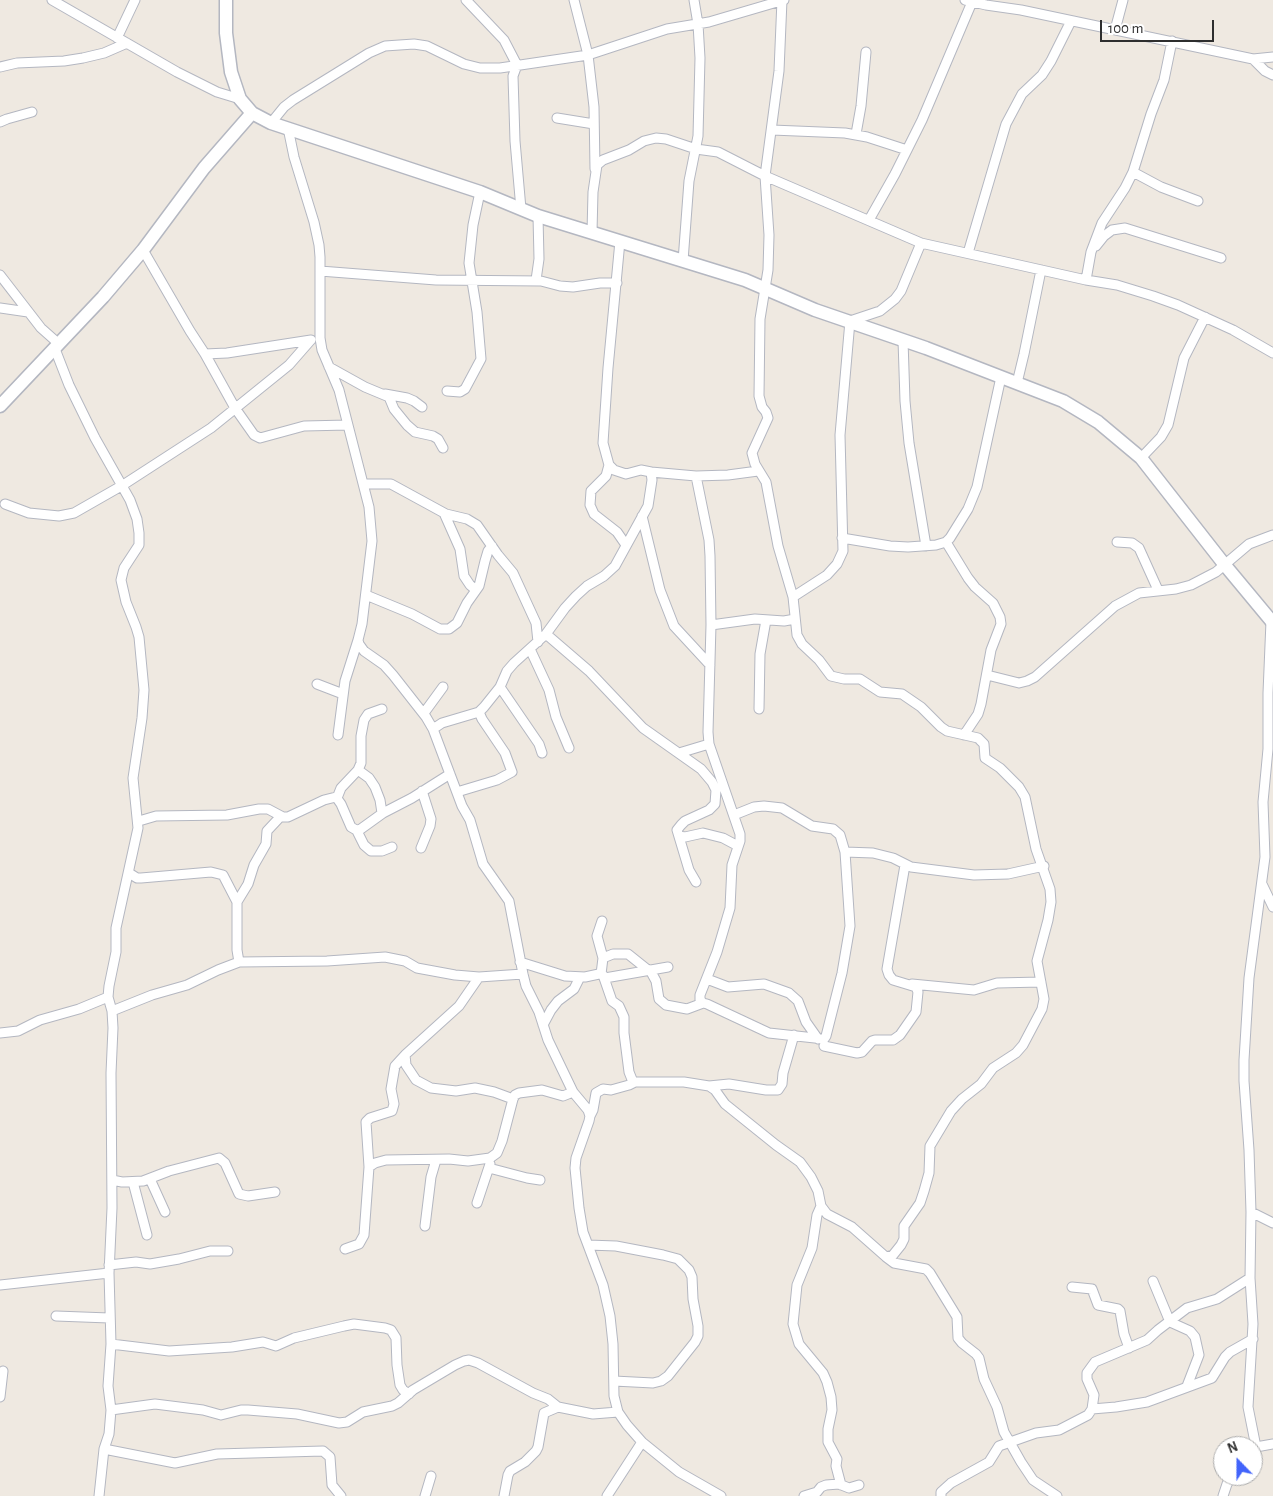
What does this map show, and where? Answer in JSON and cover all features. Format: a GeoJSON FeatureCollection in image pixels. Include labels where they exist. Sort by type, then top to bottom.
{"type":"FeatureCollection","features":[{"type":"Feature","properties":{"kind":"street"},"geometry":{"type":"LineString","coordinates":[[52,0],[185,76],[217,92],[240,99]]}},
{"type":"Feature","properties":{"kind":"street"},"geometry":{"type":"LineString","coordinates":[[117,38],[135,0]]}},
{"type":"Feature","properties":{"kind":"street"},"geometry":{"type":"LineString","coordinates":[[226,0],[228,57],[240,99],[252,113],[271,123],[480,192],[538,216],[745,280],[815,310],[1017,382],[1078,409],[1141,458],[1272,622],[1268,693],[1268,749],[1263,802],[1265,857],[1249,978],[1245,1037],[1244,1081],[1251,1212],[1250,1278],[1253,1339],[1248,1407],[1252,1436]]}},
{"type":"Feature","properties":{"kind":"street"},"geometry":{"type":"LineString","coordinates":[[466,0],[504,40],[517,65],[513,76],[515,141],[521,209]]}},
{"type":"Feature","properties":{"kind":"street"},"geometry":{"type":"LineString","coordinates":[[574,0],[588,55],[594,124],[595,169],[592,232]]}},
{"type":"Feature","properties":{"kind":"street"},"geometry":{"type":"LineString","coordinates":[[684,261],[687,196],[698,136],[700,58],[698,24],[694,0]]}},
{"type":"Feature","properties":{"kind":"street"},"geometry":{"type":"LineString","coordinates":[[271,123],[284,107],[293,100],[385,46],[402,44],[427,46],[464,64],[480,68],[500,68],[588,55],[667,29],[698,24],[783,0],[779,71],[765,176],[769,255],[760,319],[758,368],[760,401],[768,418],[752,453],[758,470],[766,482],[778,546],[792,597],[797,635],[802,644],[819,660],[830,676],[844,679],[860,679],[880,692],[902,694],[921,707],[947,731],[978,738],[982,741],[985,758],[1000,768],[1020,787],[1025,797],[1036,849],[1044,866],[1050,889],[1051,902],[1048,920],[1037,961],[1044,999],[1042,1009],[1023,1045],[1016,1053],[996,1065],[981,1084],[962,1099],[951,1111],[932,1142],[929,1153],[929,1173],[924,1191],[920,1203],[904,1226],[904,1239],[893,1255],[886,1257]]}},
{"type":"Feature","properties":{"kind":"street"},"geometry":{"type":"LineString","coordinates":[[1114,30],[1123,0]]}},
{"type":"Feature","properties":{"kind":"street"},"geometry":{"type":"LineString","coordinates":[[869,220],[907,150],[932,98],[968,1],[1021,10],[1253,59],[1273,57]]}},
{"type":"Feature","properties":{"kind":"street"},"geometry":{"type":"LineString","coordinates":[[968,253],[1006,124],[1022,94],[1042,75],[1051,61],[1071,21]]}},
{"type":"Feature","properties":{"kind":"street"},"geometry":{"type":"LineString","coordinates":[[1086,280],[1091,252],[1102,222],[1125,188],[1133,172],[1148,122],[1164,80],[1172,42]]}},
{"type":"Feature","properties":{"kind":"street"},"geometry":{"type":"LineString","coordinates":[[0,68],[17,63],[64,61],[83,58],[104,53],[127,43]]}},
{"type":"Feature","properties":{"kind":"street"},"geometry":{"type":"LineString","coordinates":[[856,134],[861,106],[866,52]]}},
{"type":"Feature","properties":{"kind":"street"},"geometry":{"type":"LineString","coordinates":[[1253,59],[1273,76]]}},
{"type":"Feature","properties":{"kind":"street"},"geometry":{"type":"LineString","coordinates":[[0,122],[7,118],[32,112]]}},
{"type":"Feature","properties":{"kind":"street"},"geometry":{"type":"LineString","coordinates":[[0,406],[103,297],[143,250],[204,168],[252,113]]}},
{"type":"Feature","properties":{"kind":"street"},"geometry":{"type":"LineString","coordinates":[[557,118],[594,124]]}},
{"type":"Feature","properties":{"kind":"street"},"geometry":{"type":"LineString","coordinates":[[288,128],[294,157],[314,222],[320,256],[320,338],[322,350],[339,390],[364,484],[369,507],[372,541],[366,595],[358,640],[343,694],[338,735]]}},
{"type":"Feature","properties":{"kind":"street"},"geometry":{"type":"LineString","coordinates":[[772,130],[856,134],[907,150]]}},
{"type":"Feature","properties":{"kind":"street"},"geometry":{"type":"LineString","coordinates":[[595,169],[599,162],[649,139],[666,139],[718,152],[765,176],[921,243],[1133,289],[1206,317],[1273,353]]}},
{"type":"Feature","properties":{"kind":"street"},"geometry":{"type":"LineString","coordinates":[[1133,172],[1198,201]]}},
{"type":"Feature","properties":{"kind":"street"},"geometry":{"type":"LineString","coordinates":[[447,391],[460,392],[465,389],[481,359],[478,312],[469,263],[469,250],[480,192]]}},
{"type":"Feature","properties":{"kind":"street"},"geometry":{"type":"LineString","coordinates":[[536,280],[539,259],[538,216]]}},
{"type":"Feature","properties":{"kind":"street"},"geometry":{"type":"LineString","coordinates":[[1091,252],[1107,233],[1117,228],[1125,228],[1221,258]]}},
{"type":"Feature","properties":{"kind":"street"},"geometry":{"type":"LineString","coordinates":[[620,241],[603,423],[603,443],[609,466],[606,476],[591,491],[590,505],[594,514],[617,532],[626,545]]}},
{"type":"Feature","properties":{"kind":"street"},"geometry":{"type":"LineString","coordinates":[[850,321],[880,311],[895,299],[901,291],[921,243]]}},
{"type":"Feature","properties":{"kind":"street"},"geometry":{"type":"LineString","coordinates":[[143,250],[236,408],[254,435],[260,438],[304,426],[348,425]]}},
{"type":"Feature","properties":{"kind":"street"},"geometry":{"type":"LineString","coordinates":[[1017,382],[1041,270]]}},
{"type":"Feature","properties":{"kind":"street"},"geometry":{"type":"LineString","coordinates":[[320,271],[436,280],[536,280],[573,287],[616,283]]}},
{"type":"Feature","properties":{"kind":"street"},"geometry":{"type":"LineString","coordinates":[[0,275],[57,347],[70,385],[95,438],[123,485],[137,519],[139,533],[138,546],[124,568],[121,580],[126,602],[139,637],[144,690],[133,783],[139,821],[116,928],[116,952],[108,997],[112,1011],[112,1180],[109,1269],[111,1344],[108,1386],[111,1410],[109,1434],[104,1449],[99,1496]]}},
{"type":"Feature","properties":{"kind":"street"},"geometry":{"type":"LineString","coordinates":[[0,308],[28,312]]}},
{"type":"Feature","properties":{"kind":"street"},"geometry":{"type":"LineString","coordinates":[[1141,458],[1161,437],[1168,425],[1184,358],[1206,317]]}},
{"type":"Feature","properties":{"kind":"street"},"geometry":{"type":"LineString","coordinates":[[792,597],[827,575],[837,564],[843,551],[840,435],[850,321]]}},
{"type":"Feature","properties":{"kind":"street"},"geometry":{"type":"LineString","coordinates":[[205,354],[227,354],[320,338]]}},
{"type":"Feature","properties":{"kind":"street"},"geometry":{"type":"LineString","coordinates":[[903,340],[905,401],[909,442],[926,546]]}},
{"type":"Feature","properties":{"kind":"street"},"geometry":{"type":"LineString","coordinates":[[5,504],[29,513],[59,516],[74,513],[123,485],[211,428],[289,364],[310,341]]}},
{"type":"Feature","properties":{"kind":"street"},"geometry":{"type":"LineString","coordinates":[[329,366],[365,387],[384,394],[407,398],[422,407]]}},
{"type":"Feature","properties":{"kind":"street"},"geometry":{"type":"LineString","coordinates":[[842,538],[890,546],[926,546],[946,542],[960,522],[977,487],[1001,377]]}},
{"type":"Feature","properties":{"kind":"street"},"geometry":{"type":"LineString","coordinates":[[384,394],[389,397],[396,412],[406,425],[415,432],[438,439],[443,448]]}},
{"type":"Feature","properties":{"kind":"street"},"geometry":{"type":"LineString","coordinates":[[609,466],[626,474],[641,470],[696,476],[728,475],[758,470]]}},
{"type":"Feature","properties":{"kind":"street"},"geometry":{"type":"LineString","coordinates":[[433,729],[448,721],[479,712],[500,687],[507,671],[546,634],[576,596],[615,566],[650,500],[651,472]]}},
{"type":"Feature","properties":{"kind":"street"},"geometry":{"type":"LineString","coordinates":[[696,476],[709,540],[711,625],[709,744],[740,834],[732,865],[730,908],[717,952],[700,995],[700,1000],[702,1003],[769,1033],[824,1039],[828,1032],[848,947],[850,926],[845,852],[840,835],[833,828],[812,826],[782,808],[754,807],[734,815]]}},
{"type":"Feature","properties":{"kind":"street"},"geometry":{"type":"LineString","coordinates":[[364,484],[391,484],[444,513],[473,521],[513,573],[536,623],[538,642]]}},
{"type":"Feature","properties":{"kind":"street"},"geometry":{"type":"LineString","coordinates":[[444,513],[460,549],[464,576],[476,590]]}},
{"type":"Feature","properties":{"kind":"street"},"geometry":{"type":"LineString","coordinates":[[642,516],[658,583],[674,626],[710,665]]}},
{"type":"Feature","properties":{"kind":"street"},"geometry":{"type":"LineString","coordinates":[[987,676],[1019,683],[1027,681],[1035,677],[1115,606],[1139,593],[1191,586],[1206,578],[1250,544],[1273,535]]}},
{"type":"Feature","properties":{"kind":"street"},"geometry":{"type":"LineString","coordinates":[[946,542],[968,578],[975,587],[988,596],[998,610],[1001,624],[994,641],[978,714],[964,736]]}},
{"type":"Feature","properties":{"kind":"street"},"geometry":{"type":"LineString","coordinates":[[1117,542],[1132,543],[1139,548],[1158,590]]}},
{"type":"Feature","properties":{"kind":"street"},"geometry":{"type":"LineString","coordinates":[[366,595],[412,614],[440,629],[449,629],[457,623],[482,579],[488,551],[492,546]]}},
{"type":"Feature","properties":{"kind":"street"},"geometry":{"type":"LineString","coordinates":[[711,625],[746,620],[784,621],[794,619]]}},
{"type":"Feature","properties":{"kind":"street"},"geometry":{"type":"LineString","coordinates":[[759,709],[760,654],[766,620]]}},
{"type":"Feature","properties":{"kind":"street"},"geometry":{"type":"LineString","coordinates":[[546,634],[589,671],[643,728],[707,774],[716,790],[716,804],[709,810],[680,825],[678,830],[689,870],[696,882]]}},
{"type":"Feature","properties":{"kind":"street"},"geometry":{"type":"LineString","coordinates":[[358,640],[364,651],[384,665],[424,713],[433,729],[470,820],[483,864],[509,901],[523,974],[548,1040],[573,1092],[588,1110],[590,1121],[576,1158],[575,1168],[580,1217],[603,1285],[610,1316],[614,1396],[618,1412],[626,1425],[642,1442],[679,1472],[721,1496]]}},
{"type":"Feature","properties":{"kind":"street"},"geometry":{"type":"LineString","coordinates":[[530,649],[548,690],[556,718],[569,748]]}},
{"type":"Feature","properties":{"kind":"street"},"geometry":{"type":"LineString","coordinates":[[317,684],[343,694]]}},
{"type":"Feature","properties":{"kind":"street"},"geometry":{"type":"LineString","coordinates":[[424,713],[443,687]]}},
{"type":"Feature","properties":{"kind":"street"},"geometry":{"type":"LineString","coordinates":[[500,687],[539,744],[542,753]]}},
{"type":"Feature","properties":{"kind":"street"},"geometry":{"type":"LineString","coordinates":[[337,798],[345,783],[358,770],[361,763],[361,736],[364,720],[368,714],[382,710]]}},
{"type":"Feature","properties":{"kind":"street"},"geometry":{"type":"LineString","coordinates":[[457,792],[497,780],[512,772],[505,753],[479,712]]}},
{"type":"Feature","properties":{"kind":"street"},"geometry":{"type":"LineString","coordinates":[[679,753],[709,744]]}},
{"type":"Feature","properties":{"kind":"street"},"geometry":{"type":"LineString","coordinates":[[358,770],[369,778],[375,787],[382,813]]}},
{"type":"Feature","properties":{"kind":"street"},"geometry":{"type":"LineString","coordinates":[[357,831],[360,831],[382,813],[412,798],[450,774]]}},
{"type":"Feature","properties":{"kind":"street"},"geometry":{"type":"LineString","coordinates":[[421,848],[431,819],[422,791]]}},
{"type":"Feature","properties":{"kind":"street"},"geometry":{"type":"LineString","coordinates":[[139,821],[156,816],[227,815],[259,809],[268,809],[281,816],[288,817],[324,800],[337,798]]}},
{"type":"Feature","properties":{"kind":"street"},"geometry":{"type":"LineString","coordinates":[[337,798],[351,827],[357,831],[364,845],[371,851],[382,851],[392,847]]}},
{"type":"Feature","properties":{"kind":"street"},"geometry":{"type":"LineString","coordinates":[[237,902],[248,884],[254,865],[266,844],[268,831],[281,816]]}},
{"type":"Feature","properties":{"kind":"street"},"geometry":{"type":"LineString","coordinates":[[679,836],[685,837],[703,833],[723,838],[738,846]]}},
{"type":"Feature","properties":{"kind":"street"},"geometry":{"type":"LineString","coordinates":[[845,852],[873,853],[893,858],[905,865],[921,869],[996,876],[1044,866]]}},
{"type":"Feature","properties":{"kind":"street"},"geometry":{"type":"LineString","coordinates":[[905,865],[887,969],[893,980],[911,984],[970,990],[980,989],[996,983],[1041,982]]}},
{"type":"Feature","properties":{"kind":"street"},"geometry":{"type":"LineString","coordinates":[[129,873],[136,878],[202,872],[223,875],[237,902],[237,950],[239,962]]}},
{"type":"Feature","properties":{"kind":"street"},"geometry":{"type":"LineString","coordinates":[[1262,884],[1273,906]]}},
{"type":"Feature","properties":{"kind":"street"},"geometry":{"type":"LineString","coordinates":[[602,921],[597,936],[603,958],[603,976],[612,1001],[622,1011],[630,1078],[635,1082]]}},
{"type":"Feature","properties":{"kind":"street"},"geometry":{"type":"LineString","coordinates":[[603,958],[613,954],[628,954],[649,970],[656,981],[659,999],[666,1005],[687,1009],[702,1003]]}},
{"type":"Feature","properties":{"kind":"street"},"geometry":{"type":"LineString","coordinates":[[112,1011],[152,995],[187,984],[239,962],[327,961],[385,957],[405,961],[417,968],[430,971],[479,978],[523,974]]}},
{"type":"Feature","properties":{"kind":"street"},"geometry":{"type":"LineString","coordinates":[[520,962],[565,976],[580,977],[668,968]]}},
{"type":"Feature","properties":{"kind":"street"},"geometry":{"type":"LineString","coordinates":[[543,1025],[551,1010],[558,1001],[574,989],[580,977]]}},
{"type":"Feature","properties":{"kind":"street"},"geometry":{"type":"LineString","coordinates":[[345,1249],[359,1244],[364,1235],[369,1167],[366,1122],[370,1118],[392,1111],[394,1104],[391,1089],[395,1066],[458,1006],[479,978]]}},
{"type":"Feature","properties":{"kind":"street"},"geometry":{"type":"LineString","coordinates":[[707,979],[728,987],[764,984],[789,993],[798,1001],[806,1022],[818,1039]]}},
{"type":"Feature","properties":{"kind":"street"},"geometry":{"type":"LineString","coordinates":[[824,1046],[858,1053],[862,1052],[872,1041],[896,1039],[916,1012],[918,992],[916,987],[911,984]]}},
{"type":"Feature","properties":{"kind":"street"},"geometry":{"type":"LineString","coordinates":[[0,1033],[18,1030],[40,1020],[80,1009],[108,997]]}},
{"type":"Feature","properties":{"kind":"street"},"geometry":{"type":"LineString","coordinates":[[590,1116],[596,1093],[629,1086],[635,1082],[664,1081],[709,1086],[729,1084],[778,1090],[782,1084],[783,1073],[794,1035]]}},
{"type":"Feature","properties":{"kind":"street"},"geometry":{"type":"LineString","coordinates":[[405,1055],[406,1065],[416,1080],[431,1088],[449,1091],[476,1088],[513,1099]]}},
{"type":"Feature","properties":{"kind":"street"},"geometry":{"type":"LineString","coordinates":[[709,1086],[715,1090],[725,1104],[800,1162],[811,1177],[818,1191],[821,1206],[827,1214],[852,1226],[894,1263],[926,1269],[930,1273],[957,1317],[958,1338],[979,1358],[984,1379],[997,1407],[1002,1424],[1028,1474],[1033,1480],[1057,1496]]}},
{"type":"Feature","properties":{"kind":"street"},"geometry":{"type":"LineString","coordinates":[[477,1203],[490,1163],[502,1141],[513,1099],[519,1093],[532,1090],[542,1090],[563,1096],[573,1092]]}},
{"type":"Feature","properties":{"kind":"street"},"geometry":{"type":"LineString","coordinates":[[112,1180],[133,1182],[220,1158],[225,1163],[239,1194],[248,1196],[275,1192]]}},
{"type":"Feature","properties":{"kind":"street"},"geometry":{"type":"LineString","coordinates":[[369,1167],[374,1163],[386,1160],[468,1161],[490,1163],[527,1178],[540,1180]]}},
{"type":"Feature","properties":{"kind":"street"},"geometry":{"type":"LineString","coordinates":[[424,1226],[431,1177],[436,1160]]}},
{"type":"Feature","properties":{"kind":"street"},"geometry":{"type":"LineString","coordinates":[[150,1178],[165,1212]]}},
{"type":"Feature","properties":{"kind":"street"},"geometry":{"type":"LineString","coordinates":[[133,1182],[146,1235]]}},
{"type":"Feature","properties":{"kind":"street"},"geometry":{"type":"LineString","coordinates":[[821,1206],[817,1215],[812,1248],[797,1285],[793,1324],[799,1344],[823,1373],[827,1382],[832,1410],[828,1429],[828,1442],[837,1459],[836,1466],[845,1496]]}},
{"type":"Feature","properties":{"kind":"street"},"geometry":{"type":"LineString","coordinates":[[1251,1212],[1273,1223]]}},
{"type":"Feature","properties":{"kind":"street"},"geometry":{"type":"LineString","coordinates":[[588,1245],[616,1246],[678,1259],[689,1270],[692,1277],[693,1299],[698,1326],[698,1336],[695,1342],[668,1376],[661,1381],[653,1383],[614,1381]]}},
{"type":"Feature","properties":{"kind":"street"},"geometry":{"type":"LineString","coordinates":[[0,1285],[109,1269],[136,1262],[150,1264],[210,1251],[228,1251]]}},
{"type":"Feature","properties":{"kind":"street"},"geometry":{"type":"LineString","coordinates":[[941,1496],[947,1486],[985,1465],[993,1457],[999,1446],[1036,1433],[1051,1432],[1070,1426],[1088,1415],[1092,1409],[1094,1395],[1087,1376],[1095,1362],[1148,1340],[1187,1308],[1217,1299],[1250,1278]]}},
{"type":"Feature","properties":{"kind":"street"},"geometry":{"type":"LineString","coordinates":[[1153,1281],[1170,1322],[1190,1331],[1195,1337],[1199,1348],[1196,1363],[1187,1386]]}},
{"type":"Feature","properties":{"kind":"street"},"geometry":{"type":"LineString","coordinates":[[1072,1286],[1092,1289],[1098,1305],[1114,1307],[1120,1311],[1124,1334],[1129,1348]]}},
{"type":"Feature","properties":{"kind":"street"},"geometry":{"type":"LineString","coordinates":[[56,1316],[109,1318]]}},
{"type":"Feature","properties":{"kind":"street"},"geometry":{"type":"LineString","coordinates":[[111,1344],[169,1350],[232,1347],[263,1342],[276,1346],[294,1338],[354,1324],[384,1328],[391,1330],[396,1338],[400,1385],[409,1394]]}},
{"type":"Feature","properties":{"kind":"street"},"geometry":{"type":"LineString","coordinates":[[1092,1409],[1147,1402],[1212,1378],[1230,1352],[1253,1339]]}},
{"type":"Feature","properties":{"kind":"street"},"geometry":{"type":"LineString","coordinates":[[111,1410],[155,1404],[221,1414],[241,1410],[290,1413],[339,1423],[352,1420],[363,1412],[392,1406],[455,1365],[469,1360],[533,1393],[548,1398],[558,1407],[593,1414],[618,1412]]}},
{"type":"Feature","properties":{"kind":"street"},"geometry":{"type":"LineString","coordinates":[[0,1397],[3,1371]]}},
{"type":"Feature","properties":{"kind":"street"},"geometry":{"type":"LineString","coordinates":[[504,1496],[510,1471],[525,1462],[538,1447],[542,1416],[547,1411],[558,1407]]}},
{"type":"Feature","properties":{"kind":"street"},"geometry":{"type":"LineString","coordinates":[[607,1496],[642,1442]]}},
{"type":"Feature","properties":{"kind":"street"},"geometry":{"type":"LineString","coordinates":[[104,1449],[175,1464],[217,1454],[323,1451],[327,1452],[330,1457],[332,1485],[341,1496]]}},
{"type":"Feature","properties":{"kind":"street"},"geometry":{"type":"LineString","coordinates":[[425,1496],[431,1476]]}},
{"type":"Feature","properties":{"kind":"street"},"geometry":{"type":"LineString","coordinates":[[804,1496],[817,1492],[826,1485],[842,1485],[849,1488],[859,1485]]}}]}
